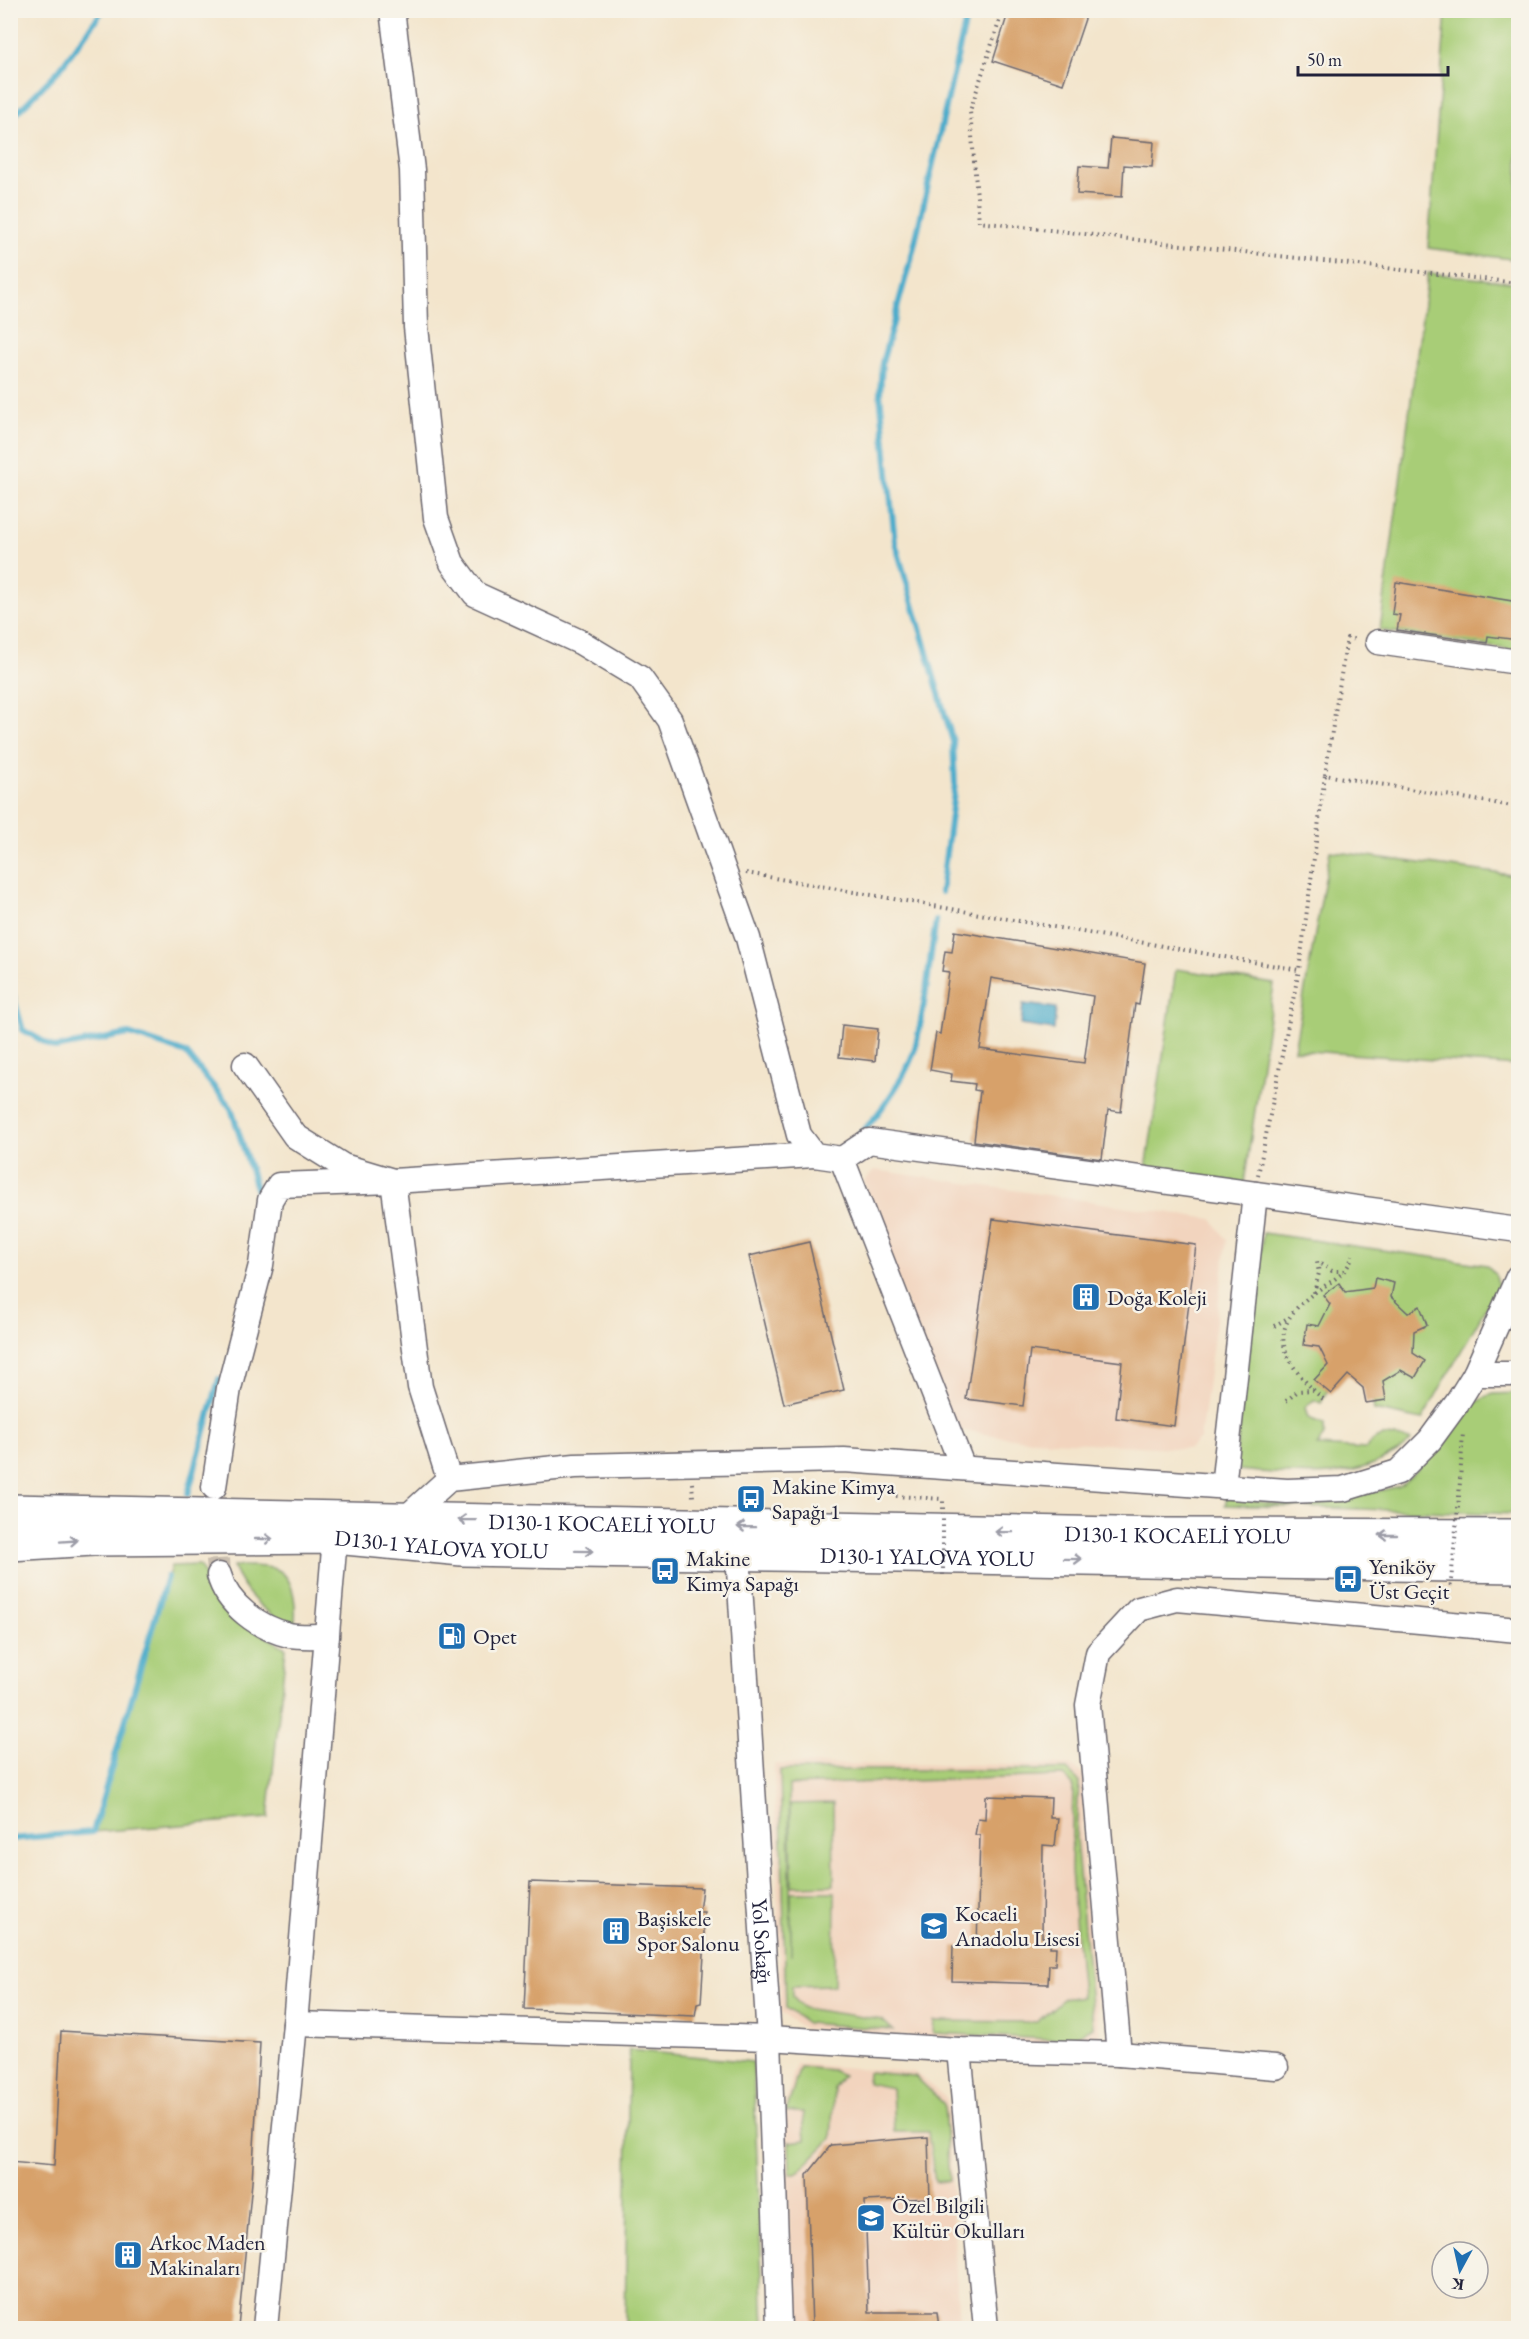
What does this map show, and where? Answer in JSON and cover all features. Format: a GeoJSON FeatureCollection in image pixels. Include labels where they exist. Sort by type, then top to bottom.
{"type":"FeatureCollection","features":[{"type":"Feature","properties":{"kind":"highway","name":"D130-1 KOCAELİ YOLU"},"geometry":{"type":"LineString","coordinates":[[10,1510],[1166,1536],[1455,1559],[1518,1536]]}},
{"type":"Feature","properties":{"kind":"highway","name":"D130-1 YALOVA YOLU"},"geometry":{"type":"LineString","coordinates":[[10,1544],[93,1539],[335,1537],[462,1549],[738,1554],[1455,1559],[1518,1566]]}},
{"type":"Feature","properties":{"kind":"street"},"geometry":{"type":"LineString","coordinates":[[392,10],[412,170],[416,327],[435,506],[452,563],[475,594],[580,642],[640,678],[670,720],[748,938],[799,1135],[814,1155]]}},
{"type":"Feature","properties":{"kind":"street"},"geometry":{"type":"LineString","coordinates":[[1378,642],[1518,663]]}},
{"type":"Feature","properties":{"kind":"street"},"geometry":{"type":"LineString","coordinates":[[245,1065],[295,1136],[343,1166],[393,1181]]}},
{"type":"Feature","properties":{"kind":"street"},"geometry":{"type":"LineString","coordinates":[[214,1487],[229,1388],[261,1265],[270,1200],[279,1185],[393,1181],[814,1155],[842,1159],[869,1141],[1518,1230]]}},
{"type":"Feature","properties":{"kind":"street"},"geometry":{"type":"LineString","coordinates":[[842,1159],[963,1468]]}},
{"type":"Feature","properties":{"kind":"street"},"geometry":{"type":"LineString","coordinates":[[393,1181],[420,1387],[449,1479]]}},
{"type":"Feature","properties":{"kind":"street"},"geometry":{"type":"LineString","coordinates":[[1223,1487],[1255,1194]]}},
{"type":"Feature","properties":{"kind":"street"},"geometry":{"type":"LineString","coordinates":[[406,1518],[449,1479],[575,1466],[843,1460],[1287,1491],[1343,1489],[1398,1472],[1431,1440],[1475,1374],[1518,1277]]}},
{"type":"Feature","properties":{"kind":"street"},"geometry":{"type":"LineString","coordinates":[[1475,1374],[1518,1374]]}},
{"type":"Feature","properties":{"kind":"street"},"geometry":{"type":"LineString","coordinates":[[265,2328],[295,2024],[335,1537]]}},
{"type":"Feature","properties":{"kind":"street","name":"Yol Sokağı"},"geometry":{"type":"LineString","coordinates":[[738,1554],[769,2038],[779,2328]]}},
{"type":"Feature","properties":{"kind":"street"},"geometry":{"type":"LineString","coordinates":[[219,1575],[221,1584],[235,1603],[251,1618],[290,1635],[327,1636]]}},
{"type":"Feature","properties":{"kind":"street"},"geometry":{"type":"LineString","coordinates":[[1119,2054],[1088,1705],[1098,1653],[1139,1609],[1177,1599],[1518,1630]]}},
{"type":"Feature","properties":{"kind":"street"},"geometry":{"type":"LineString","coordinates":[[295,2024],[769,2038],[959,2050],[1119,2054],[1276,2067]]}},
{"type":"Feature","properties":{"kind":"street"},"geometry":{"type":"LineString","coordinates":[[959,2050],[986,2328]]}},
{"type":"Feature","properties":{"kind":"path"},"geometry":{"type":"LineString","coordinates":[[1003,10],[970,111],[979,222],[1518,283]]}},
{"type":"Feature","properties":{"kind":"path"},"geometry":{"type":"LineString","coordinates":[[1255,1194],[1299,970],[1325,775],[1347,638],[1378,642]]}},
{"type":"Feature","properties":{"kind":"path"},"geometry":{"type":"LineString","coordinates":[[1325,775],[1518,807]]}},
{"type":"Feature","properties":{"kind":"path"},"geometry":{"type":"LineString","coordinates":[[724,870],[1299,970]]}},
{"type":"Feature","properties":{"kind":"path"},"geometry":{"type":"LineString","coordinates":[[1274,1326],[1289,1317],[1313,1294],[1343,1271],[1351,1262],[1352,1255]]}},
{"type":"Feature","properties":{"kind":"path"},"geometry":{"type":"LineString","coordinates":[[1313,1294],[1318,1273],[1317,1262],[1332,1271],[1343,1271]]}},
{"type":"Feature","properties":{"kind":"path"},"geometry":{"type":"LineString","coordinates":[[1289,1317],[1284,1329],[1286,1355],[1291,1365],[1323,1399]]}},
{"type":"Feature","properties":{"kind":"path"},"geometry":{"type":"LineString","coordinates":[[1287,1401],[1298,1391],[1313,1390]]}},
{"type":"Feature","properties":{"kind":"path"},"geometry":{"type":"LineString","coordinates":[[1455,1559],[1460,1450]]}},
{"type":"Feature","properties":{"kind":"path"},"geometry":{"type":"LineString","coordinates":[[896,1496],[943,1499],[942,1575]]}},
{"type":"Feature","properties":{"kind":"shaded area"},"geometry":{"type":"Polygon","coordinates":[[[875,1170],[1212,1219],[1227,1240],[1200,1439],[1189,1449],[1018,1439],[949,1428],[864,1181],[875,1170]]]}},
{"type":"Feature","properties":{"kind":"shaded area","name":"Kocaeli Anadolu Lisesi"},"geometry":{"type":"Polygon","coordinates":[[[774,1764],[1070,1765],[1085,1776],[1081,1838],[1100,2036],[1070,2047],[805,2029],[781,2013],[774,1764]]]}},
{"type":"Feature","properties":{"kind":"shaded area","name":"Özel Bilgili Kültür Okulları"},"geometry":{"type":"Polygon","coordinates":[[[796,2064],[914,2072],[947,2099],[959,2328],[794,2328],[784,2108],[796,2064]]]}},
{"type":"Feature","properties":{"kind":"green space"},"geometry":{"type":"Polygon","coordinates":[[[1446,11],[1518,11],[1518,260],[1428,248],[1446,11]]]}},
{"type":"Feature","properties":{"kind":"green space"},"geometry":{"type":"Polygon","coordinates":[[[1428,273],[1518,283],[1518,651],[1380,630],[1428,273]]]}},
{"type":"Feature","properties":{"kind":"green space"},"geometry":{"type":"Polygon","coordinates":[[[1330,851],[1518,876],[1518,1066],[1294,1050],[1330,851]]]}},
{"type":"Feature","properties":{"kind":"green space"},"geometry":{"type":"Polygon","coordinates":[[[1176,969],[1274,984],[1244,1183],[1146,1169],[1176,969]]]}},
{"type":"Feature","properties":{"kind":"green space"},"geometry":{"type":"Polygon","coordinates":[[[1263,1233],[1487,1265],[1495,1275],[1498,1281],[1497,1288],[1422,1420],[1374,1410],[1368,1368],[1334,1378],[1321,1403],[1314,1400],[1305,1408],[1308,1418],[1324,1424],[1324,1435],[1317,1446],[1366,1449],[1376,1439],[1391,1436],[1411,1440],[1403,1448],[1374,1464],[1335,1473],[1316,1475],[1234,1470],[1263,1233]]]}},
{"type":"Feature","properties":{"kind":"green space"},"geometry":{"type":"Polygon","coordinates":[[[1518,1393],[1518,1514],[1225,1505],[1227,1497],[1277,1504],[1322,1504],[1400,1486],[1434,1454],[1465,1408],[1492,1394],[1518,1393]]]}},
{"type":"Feature","properties":{"kind":"green space"},"geometry":{"type":"Polygon","coordinates":[[[199,1565],[217,1594],[235,1614],[256,1631],[286,1648],[268,1818],[93,1832],[171,1566],[199,1565]]]}},
{"type":"Feature","properties":{"kind":"green space"},"geometry":{"type":"Polygon","coordinates":[[[233,1566],[266,1567],[283,1573],[294,1595],[294,1628],[257,1603],[237,1576],[233,1566]]]}},
{"type":"Feature","properties":{"kind":"green space"},"geometry":{"type":"Polygon","coordinates":[[[780,1770],[1067,1770],[1079,1781],[1076,1839],[1093,2027],[1069,2040],[933,2033],[934,2021],[1037,2022],[1063,1999],[1082,1996],[1071,1871],[1073,1785],[1063,1776],[789,1785],[791,1956],[791,1892],[835,1892],[834,1985],[792,1986],[792,1996],[803,2008],[882,2020],[893,2030],[807,2023],[786,2008],[780,1770]]]}},
{"type":"Feature","properties":{"kind":"green space"},"geometry":{"type":"Polygon","coordinates":[[[833,1803],[834,1885],[792,1886],[790,1804],[833,1803]]]}},
{"type":"Feature","properties":{"kind":"green space"},"geometry":{"type":"Polygon","coordinates":[[[629,2050],[753,2062],[764,2328],[625,2328],[629,2050]]]}},
{"type":"Feature","properties":{"kind":"green space"},"geometry":{"type":"Polygon","coordinates":[[[800,2067],[832,2070],[843,2075],[834,2088],[831,2139],[798,2172],[790,2174],[789,2142],[805,2140],[803,2112],[786,2112],[800,2067]]]}},
{"type":"Feature","properties":{"kind":"green space"},"geometry":{"type":"Polygon","coordinates":[[[868,2072],[915,2076],[944,2104],[949,2181],[935,2182],[928,2132],[894,2132],[892,2088],[867,2083],[868,2072]]]}},
{"type":"Feature","properties":{"kind":"water"},"geometry":{"type":"Polygon","coordinates":[[[1023,1004],[1056,1008],[1054,1030],[1021,1025],[1023,1004]]]}},
{"type":"Feature","properties":{"kind":"building"},"geometry":{"type":"Polygon","coordinates":[[[1009,10],[1088,10],[1063,84],[993,61],[1009,10]]]}},
{"type":"Feature","properties":{"kind":"building"},"geometry":{"type":"Polygon","coordinates":[[[1111,138],[1154,142],[1152,167],[1124,165],[1122,197],[1077,194],[1079,166],[1108,168],[1111,138]]]}},
{"type":"Feature","properties":{"kind":"building"},"geometry":{"type":"Polygon","coordinates":[[[1396,582],[1518,602],[1518,640],[1488,636],[1487,643],[1397,630],[1400,615],[1392,614],[1396,582]]]}},
{"type":"Feature","properties":{"kind":"building"},"geometry":{"type":"Polygon","coordinates":[[[955,931],[1145,963],[1139,1005],[1135,1004],[1121,1112],[1108,1110],[1102,1159],[974,1141],[980,1091],[974,1090],[975,1084],[951,1081],[952,1074],[930,1070],[936,1033],[940,1034],[949,972],[942,971],[945,951],[952,952],[955,931]],[[991,978],[980,1049],[1084,1063],[1093,996],[991,978]]]}},
{"type":"Feature","properties":{"kind":"building"},"geometry":{"type":"Polygon","coordinates":[[[842,1025],[878,1029],[875,1061],[839,1057],[842,1025]]]}},
{"type":"Feature","properties":{"kind":"building","name":"Doğa Koleji"},"geometry":{"type":"Polygon","coordinates":[[[993,1219],[1196,1245],[1174,1426],[1116,1418],[1122,1362],[1030,1350],[1023,1406],[966,1399],[993,1219]]]}},
{"type":"Feature","properties":{"kind":"building"},"geometry":{"type":"Polygon","coordinates":[[[809,1242],[844,1390],[784,1404],[749,1256],[809,1242]]]}},
{"type":"Feature","properties":{"kind":"building"},"geometry":{"type":"Polygon","coordinates":[[[1375,1278],[1394,1283],[1391,1297],[1408,1313],[1420,1306],[1427,1325],[1414,1331],[1413,1353],[1425,1361],[1415,1378],[1401,1370],[1383,1381],[1386,1400],[1366,1403],[1363,1388],[1348,1375],[1331,1394],[1314,1380],[1328,1365],[1319,1347],[1304,1345],[1307,1324],[1319,1326],[1330,1304],[1323,1295],[1339,1283],[1345,1292],[1373,1288],[1375,1278]]]}},
{"type":"Feature","properties":{"kind":"building","name":"Kocaeli Anadolu Lisesi"},"geometry":{"type":"Polygon","coordinates":[[[986,1796],[1051,1798],[1050,1818],[1058,1818],[1055,1846],[1043,1845],[1042,1937],[1051,1937],[1050,1947],[1056,1947],[1055,1965],[1049,1965],[1048,1984],[952,1981],[953,1946],[977,1947],[980,1835],[975,1835],[978,1818],[985,1819],[986,1796]]]}},
{"type":"Feature","properties":{"kind":"building","name":"Başiskele Spor Salonu"},"geometry":{"type":"Polygon","coordinates":[[[530,1882],[702,1888],[699,1912],[704,1912],[704,1955],[701,2003],[697,2004],[695,2016],[524,2009],[530,1882]]]}},
{"type":"Feature","properties":{"kind":"building"},"geometry":{"type":"Polygon","coordinates":[[[61,2031],[260,2043],[252,2182],[238,2328],[10,2328],[10,2162],[54,2166],[61,2031]]]}},
{"type":"Feature","properties":{"kind":"building","name":"Özel Bilgili Kültür Okulları"},"geometry":{"type":"Polygon","coordinates":[[[928,2137],[930,2198],[865,2201],[869,2312],[937,2312],[939,2328],[812,2328],[807,2175],[831,2145],[928,2137]]]}},
{"type":"Feature","properties":{"kind":"waterway"},"geometry":{"type":"LineString","coordinates":[[10,120],[59,70],[103,10]]}},
{"type":"Feature","properties":{"kind":"waterway"},"geometry":{"type":"LineString","coordinates":[[941,892],[955,784],[953,742],[895,542],[880,394],[882,363],[913,251],[968,10]]}},
{"type":"Feature","properties":{"kind":"waterway"},"geometry":{"type":"LineString","coordinates":[[861,1133],[893,1092],[913,1055],[922,1014],[936,921]]}},
{"type":"Feature","properties":{"kind":"waterway"},"geometry":{"type":"LineString","coordinates":[[10,985],[23,1030],[55,1048],[129,1034],[186,1053],[231,1108],[259,1198],[258,1203]]}},
{"type":"Feature","properties":{"kind":"waterway"},"geometry":{"type":"LineString","coordinates":[[188,1494],[219,1379]]}},
{"type":"Feature","properties":{"kind":"waterway"},"geometry":{"type":"LineString","coordinates":[[10,1839],[93,1832],[167,1577]]}},
{"type":"Feature","properties":{"kind":"tunnel"},"geometry":{"type":"LineString","coordinates":[[216,1523],[219,1575]]}},
{"type":"Feature","properties":{"kind":"place","name":"Doğa Koleji"},"geometry":{"type":"Point","coordinates":[1086,1297]}},
{"type":"Feature","properties":{"kind":"place","name":"Makine Kimya Sapağı 1"},"geometry":{"type":"Point","coordinates":[751,1499]}},
{"type":"Feature","properties":{"kind":"place","name":"Makine Kimya Sapağı"},"geometry":{"type":"Point","coordinates":[665,1571]}},
{"type":"Feature","properties":{"kind":"place","name":"Yeniköy Üst Geçit"},"geometry":{"type":"Point","coordinates":[1348,1579]}},
{"type":"Feature","properties":{"kind":"place","name":"Opet"},"geometry":{"type":"Point","coordinates":[452,1636]}},
{"type":"Feature","properties":{"kind":"place","name":"Kocaeli Anadolu Lisesi"},"geometry":{"type":"Point","coordinates":[934,1926]}},
{"type":"Feature","properties":{"kind":"place","name":"Başiskele Spor Salonu"},"geometry":{"type":"Point","coordinates":[616,1931]}},
{"type":"Feature","properties":{"kind":"place","name":"Özel Bilgili Kültür Okulları"},"geometry":{"type":"Point","coordinates":[871,2218]}},
{"type":"Feature","properties":{"kind":"place","name":"Arkoc Maden Makinaları"},"geometry":{"type":"Point","coordinates":[128,2255]}}]}
